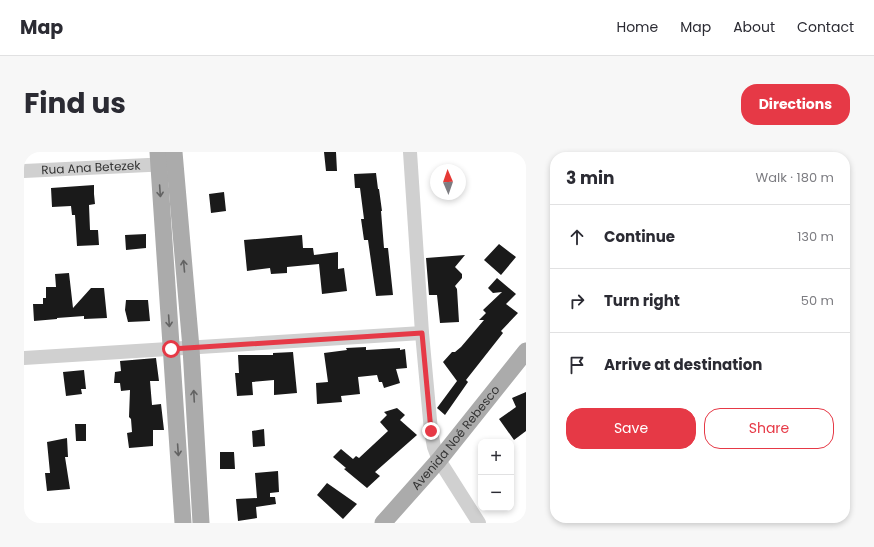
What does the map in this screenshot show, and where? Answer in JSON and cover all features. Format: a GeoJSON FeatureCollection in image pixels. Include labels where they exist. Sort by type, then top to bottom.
{"type":"FeatureCollection","features":[{"type":"Feature","properties":{"kind":"main road"},"geometry":{"type":"LineString","coordinates":[[167,158],[191,348],[202,523]]}},
{"type":"Feature","properties":{"kind":"main road"},"geometry":{"type":"LineString","coordinates":[[167,158],[171,349],[183,523]]}},
{"type":"Feature","properties":{"kind":"main road","name":"Avenida Noé Rebesco"},"geometry":{"type":"LineString","coordinates":[[383,523],[439,460],[526,351]]}},
{"type":"Feature","properties":{"kind":"street"},"geometry":{"type":"LineString","coordinates":[[410,152],[422,333],[431,431],[434,447],[439,460],[479,523]]}},
{"type":"Feature","properties":{"kind":"street","name":"Rua Ana Betezek"},"geometry":{"type":"LineString","coordinates":[[24,171],[167,158]]}},
{"type":"Feature","properties":{"kind":"street"},"geometry":{"type":"LineString","coordinates":[[24,358],[422,333]]}},
{"type":"Feature","properties":{"kind":"building"},"geometry":{"type":"Polygon","coordinates":[[[324,152],[336,152],[337,171],[326,171],[324,152]]]}},
{"type":"Feature","properties":{"kind":"building"},"geometry":{"type":"Polygon","coordinates":[[[376,173],[382,211],[384,248],[388,248],[393,295],[376,296],[368,240],[364,240],[361,219],[364,219],[360,188],[355,188],[354,174],[376,173]]]}},
{"type":"Feature","properties":{"kind":"building"},"geometry":{"type":"Polygon","coordinates":[[[94,185],[95,204],[89,205],[90,230],[98,230],[99,245],[77,246],[75,215],[72,215],[71,206],[52,207],[51,188],[94,185]]]}},
{"type":"Feature","properties":{"kind":"building"},"geometry":{"type":"Polygon","coordinates":[[[224,192],[226,211],[211,213],[209,194],[224,192]]]}},
{"type":"Feature","properties":{"kind":"building"},"geometry":{"type":"Polygon","coordinates":[[[146,234],[146,248],[126,250],[125,235],[146,234]]]}},
{"type":"Feature","properties":{"kind":"building"},"geometry":{"type":"Polygon","coordinates":[[[302,235],[303,248],[313,248],[314,255],[338,252],[338,269],[344,268],[347,291],[322,294],[319,264],[287,267],[287,273],[271,274],[270,268],[247,271],[244,240],[302,235]]]}},
{"type":"Feature","properties":{"kind":"building"},"geometry":{"type":"Polygon","coordinates":[[[499,244],[516,257],[501,275],[484,260],[499,244]]]}},
{"type":"Feature","properties":{"kind":"building"},"geometry":{"type":"Polygon","coordinates":[[[465,255],[455,267],[462,274],[462,278],[455,286],[457,289],[459,322],[440,323],[437,295],[429,295],[426,258],[465,255]]]}},
{"type":"Feature","properties":{"kind":"building"},"geometry":{"type":"Polygon","coordinates":[[[69,273],[73,308],[91,288],[104,288],[107,318],[84,319],[84,316],[34,321],[33,304],[43,304],[43,298],[46,298],[46,287],[56,287],[55,274],[69,273]]]}},
{"type":"Feature","properties":{"kind":"building"},"geometry":{"type":"Polygon","coordinates":[[[497,278],[516,294],[506,304],[518,313],[501,331],[503,333],[466,380],[468,382],[445,415],[437,408],[457,381],[443,362],[452,352],[455,352],[461,347],[484,320],[479,320],[486,313],[483,310],[502,292],[493,293],[488,288],[497,278]]]}},
{"type":"Feature","properties":{"kind":"building"},"geometry":{"type":"Polygon","coordinates":[[[126,300],[148,300],[150,321],[128,322],[125,310],[126,300]]]}},
{"type":"Feature","properties":{"kind":"building"},"geometry":{"type":"Polygon","coordinates":[[[366,347],[366,350],[405,349],[407,368],[396,369],[400,383],[384,388],[382,382],[379,382],[377,375],[358,377],[360,394],[341,396],[342,402],[317,404],[316,383],[328,382],[324,353],[347,350],[346,348],[366,347]]]}},
{"type":"Feature","properties":{"kind":"building"},"geometry":{"type":"Polygon","coordinates":[[[293,352],[297,393],[274,395],[274,380],[252,382],[253,395],[237,396],[235,373],[239,373],[238,355],[273,355],[273,353],[293,352]]]}},
{"type":"Feature","properties":{"kind":"building"},"geometry":{"type":"Polygon","coordinates":[[[156,358],[159,381],[150,381],[152,405],[161,404],[164,430],[153,430],[153,446],[129,448],[127,433],[132,432],[131,419],[129,417],[130,390],[121,391],[120,383],[114,383],[115,372],[121,371],[120,361],[156,358]]]}},
{"type":"Feature","properties":{"kind":"building"},"geometry":{"type":"Polygon","coordinates":[[[84,370],[86,389],[81,389],[82,394],[66,396],[63,372],[84,370]]]}},
{"type":"Feature","properties":{"kind":"building"},"geometry":{"type":"Polygon","coordinates":[[[526,392],[526,431],[514,440],[499,419],[516,407],[512,398],[526,392]]]}},
{"type":"Feature","properties":{"kind":"building"},"geometry":{"type":"Polygon","coordinates":[[[397,408],[405,415],[400,420],[417,435],[375,472],[380,476],[367,488],[344,469],[346,468],[333,457],[341,449],[353,459],[356,456],[359,458],[388,431],[380,422],[387,415],[384,412],[397,408]]]}},
{"type":"Feature","properties":{"kind":"building"},"geometry":{"type":"Polygon","coordinates":[[[75,424],[86,424],[86,441],[76,441],[75,424]]]}},
{"type":"Feature","properties":{"kind":"building"},"geometry":{"type":"Polygon","coordinates":[[[264,429],[265,446],[253,447],[252,431],[264,429]]]}},
{"type":"Feature","properties":{"kind":"building"},"geometry":{"type":"Polygon","coordinates":[[[67,438],[68,457],[65,457],[70,489],[47,491],[45,473],[50,473],[47,442],[67,438]]]}},
{"type":"Feature","properties":{"kind":"building"},"geometry":{"type":"Polygon","coordinates":[[[220,452],[234,452],[235,469],[220,469],[220,452]]]}},
{"type":"Feature","properties":{"kind":"building"},"geometry":{"type":"Polygon","coordinates":[[[278,471],[279,492],[270,493],[270,497],[275,497],[276,504],[256,507],[257,518],[238,521],[236,499],[257,498],[255,473],[278,471]]]}},
{"type":"Feature","properties":{"kind":"building"},"geometry":{"type":"Polygon","coordinates":[[[327,483],[357,504],[343,519],[317,495],[327,483]]]}},
{"type":"Feature","properties":{"kind":"route"},"geometry":{"type":"LineString","coordinates":[[171,349],[422,333],[431,431]]}}]}
